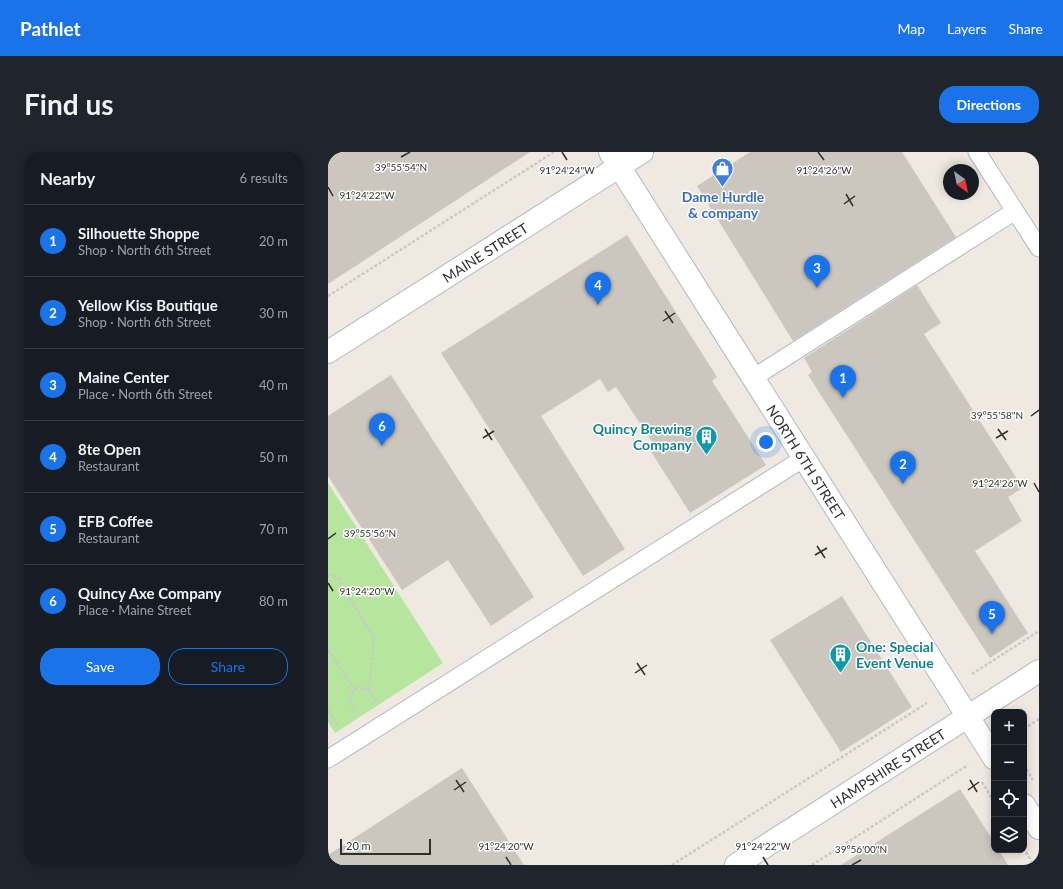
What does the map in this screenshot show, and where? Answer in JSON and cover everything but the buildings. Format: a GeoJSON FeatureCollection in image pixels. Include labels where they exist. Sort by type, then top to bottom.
{"type":"FeatureCollection","features":[{"type":"Feature","properties":{"kind":"street","name":"MAINE STREET"},"geometry":{"type":"LineString","coordinates":[[328,352],[615,159],[642,152]]}},
{"type":"Feature","properties":{"kind":"street","name":"NORTH 6TH STREET"},"geometry":{"type":"LineString","coordinates":[[615,159],[991,752]]}},
{"type":"Feature","properties":{"kind":"street","name":"HAMPSHIRE STREET"},"geometry":{"type":"LineString","coordinates":[[736,865],[1039,671]]}},
{"type":"Feature","properties":{"kind":"street"},"geometry":{"type":"LineString","coordinates":[[1027,810],[1039,828]]}},
{"type":"Feature","properties":{"kind":"lane"},"geometry":{"type":"LineString","coordinates":[[977,152],[1039,248]]}},
{"type":"Feature","properties":{"kind":"lane"},"geometry":{"type":"LineString","coordinates":[[753,378],[1015,211]]}},
{"type":"Feature","properties":{"kind":"lane"},"geometry":{"type":"LineString","coordinates":[[328,759],[804,458]]}},
{"type":"Feature","properties":{"kind":"path"},"geometry":{"type":"LineString","coordinates":[[328,296],[554,152]]}},
{"type":"Feature","properties":{"kind":"path"},"geometry":{"type":"LineString","coordinates":[[328,575],[337,577],[374,638],[369,690]]}},
{"type":"Feature","properties":{"kind":"path"},"geometry":{"type":"LineString","coordinates":[[672,865],[1039,631]]}},
{"type":"Feature","properties":{"kind":"path"},"geometry":{"type":"LineString","coordinates":[[328,650],[355,690],[350,696],[350,704],[369,733]]}},
{"type":"Feature","properties":{"kind":"path"},"geometry":{"type":"LineString","coordinates":[[1027,727],[1039,719]]}},
{"type":"Feature","properties":{"kind":"path"},"geometry":{"type":"LineString","coordinates":[[812,865],[991,755]]}},
{"type":"Feature","properties":{"kind":"path"},"geometry":{"type":"LineString","coordinates":[[1027,770],[1035,783]]}},
{"type":"Feature","properties":{"kind":"path"},"geometry":{"type":"LineString","coordinates":[[1026,853],[1034,865]]}},
{"type":"Feature","properties":{"kind":"green space"},"geometry":{"type":"Polygon","coordinates":[[[328,483],[443,663],[335,733],[328,722],[328,483]]]}},
{"type":"Feature","properties":{"kind":"place","name":"Dame Hurdle & company"},"geometry":{"type":"Point","coordinates":[723,188]}},
{"type":"Feature","properties":{"kind":"place","name":"Maine Center"},"geometry":{"type":"Point","coordinates":[817,288]}},
{"type":"Feature","properties":{"kind":"place","name":"8te Open"},"geometry":{"type":"Point","coordinates":[598,305]}},
{"type":"Feature","properties":{"kind":"place","name":"Silhouette Shoppe"},"geometry":{"type":"Point","coordinates":[843,398]}},
{"type":"Feature","properties":{"kind":"place","name":"Quincy Axe Company"},"geometry":{"type":"Point","coordinates":[382,446]}},
{"type":"Feature","properties":{"kind":"place","name":"Quincy Brewing Company"},"geometry":{"type":"Point","coordinates":[707,456]}},
{"type":"Feature","properties":{"kind":"place","name":"Yellow Kiss Boutique"},"geometry":{"type":"Point","coordinates":[903,484]}},
{"type":"Feature","properties":{"kind":"place","name":"EFB Coffee"},"geometry":{"type":"Point","coordinates":[992,634]}},
{"type":"Feature","properties":{"kind":"place","name":"One: Special Event Venue"},"geometry":{"type":"Point","coordinates":[841,674]}}]}
